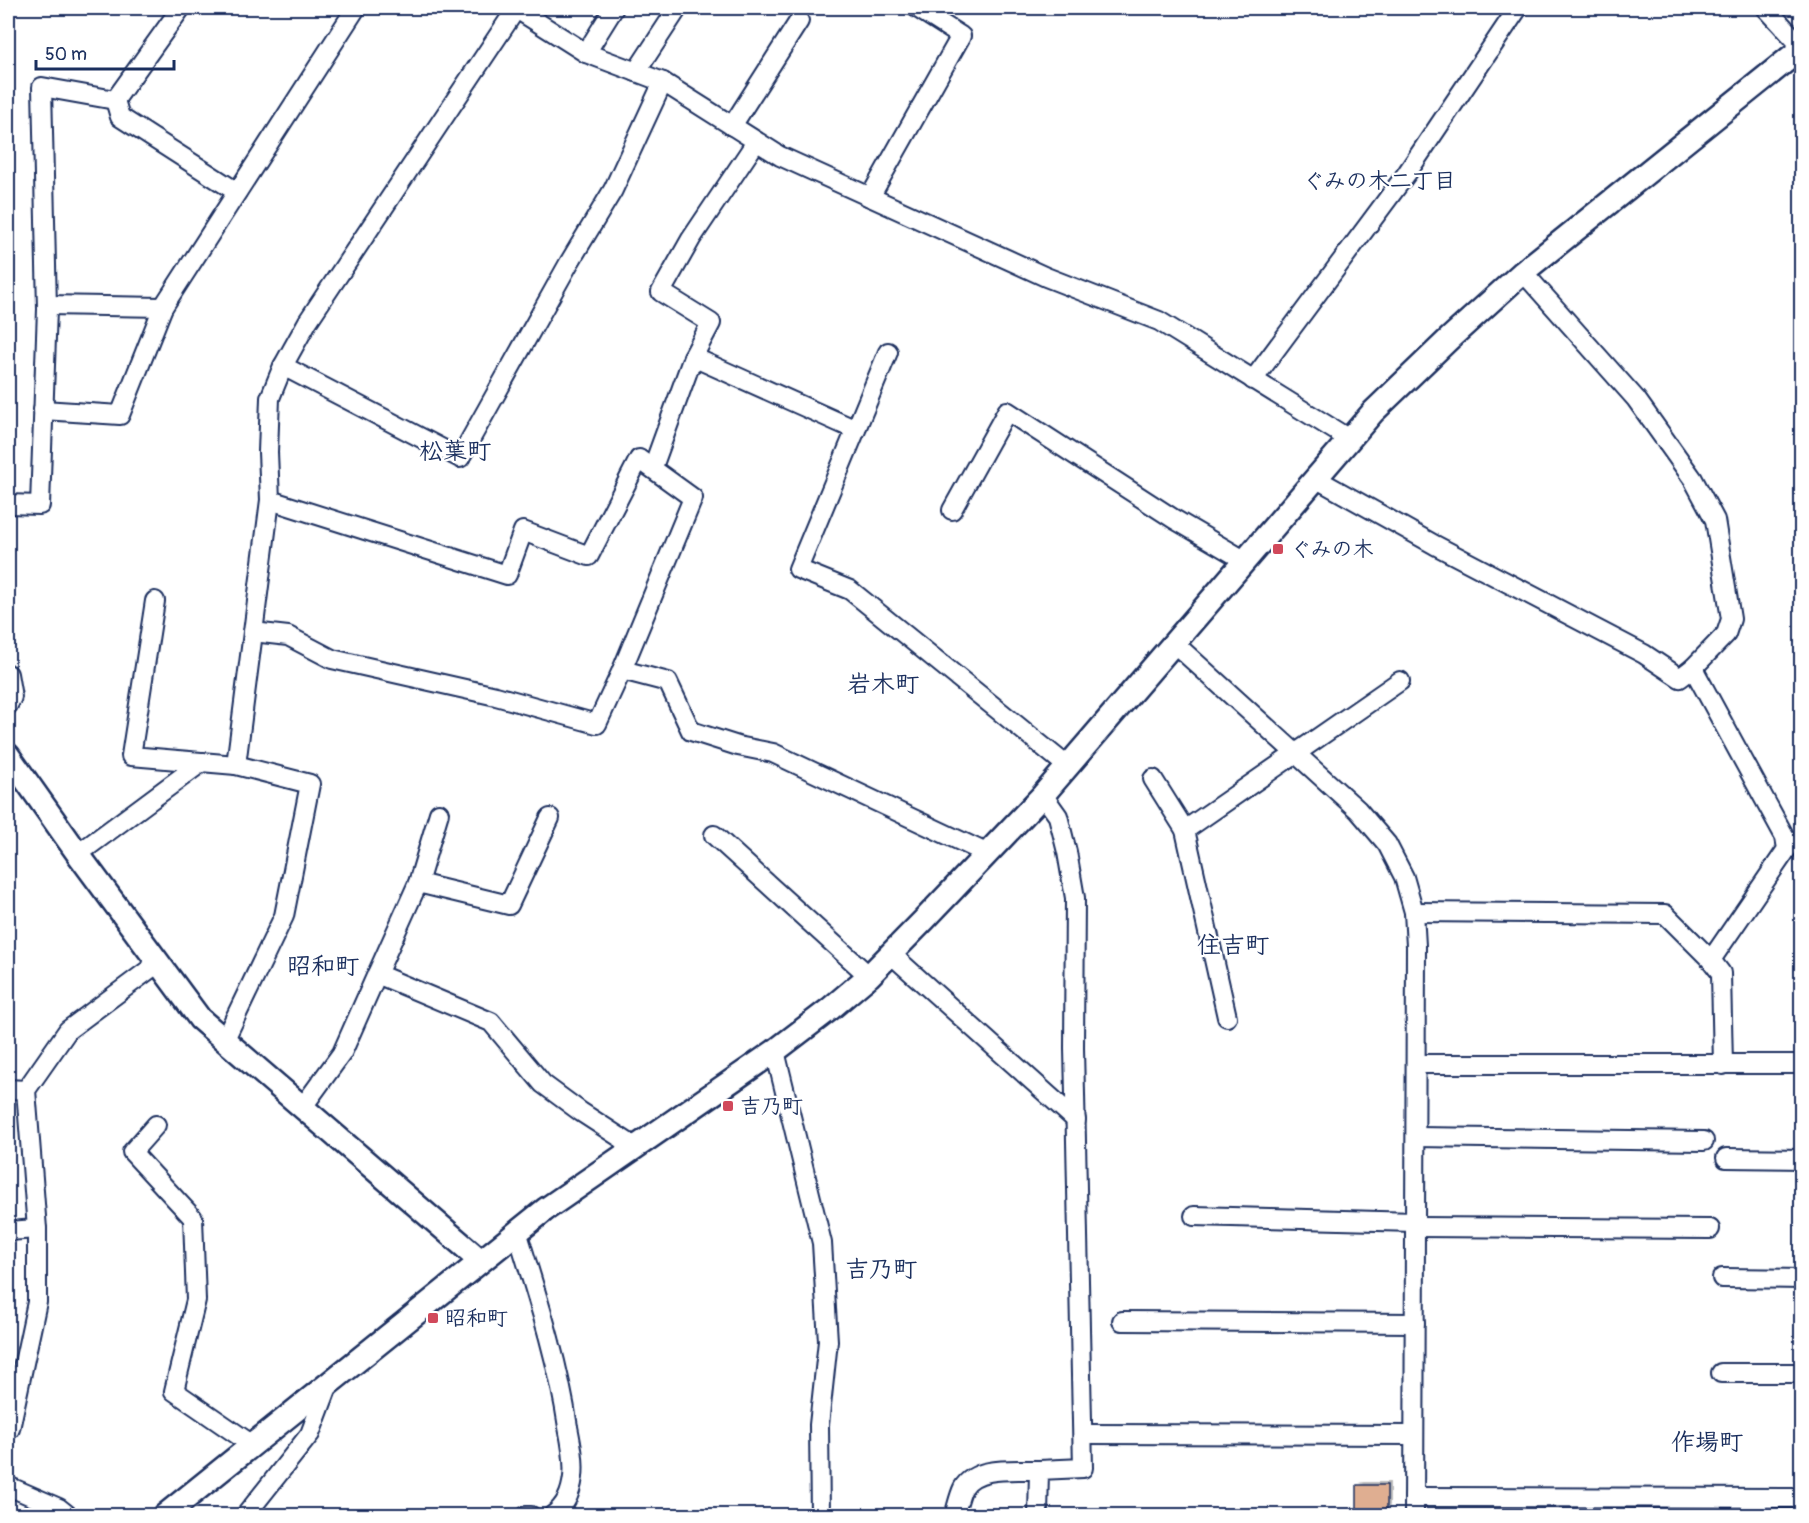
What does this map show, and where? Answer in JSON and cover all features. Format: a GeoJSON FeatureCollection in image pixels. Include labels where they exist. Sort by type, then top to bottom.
{"type":"FeatureCollection","features":[{"type":"Feature","properties":{"kind":"street"},"geometry":{"type":"LineString","coordinates":[[115,100],[181,8]]}},
{"type":"Feature","properties":{"kind":"street"},"geometry":{"type":"LineString","coordinates":[[43,410],[120,414],[163,307],[356,8]]}},
{"type":"Feature","properties":{"kind":"street"},"geometry":{"type":"LineString","coordinates":[[236,765],[270,500],[268,452],[270,398],[283,366],[308,321],[516,8],[586,53],[663,82],[780,156],[1046,277],[1159,321],[1349,440]]}},
{"type":"Feature","properties":{"kind":"street"},"geometry":{"type":"LineString","coordinates":[[586,53],[614,8]]}},
{"type":"Feature","properties":{"kind":"street"},"geometry":{"type":"LineString","coordinates":[[636,72],[678,8]]}},
{"type":"Feature","properties":{"kind":"street"},"geometry":{"type":"LineString","coordinates":[[870,197],[961,36],[917,8]]}},
{"type":"Feature","properties":{"kind":"street"},"geometry":{"type":"LineString","coordinates":[[1253,380],[1407,173],[1518,8]]}},
{"type":"Feature","properties":{"kind":"street"},"geometry":{"type":"LineString","coordinates":[[164,1515],[517,1231],[775,1051],[869,976],[1043,795],[1373,412],[1523,272],[1802,48],[1766,8]]}},
{"type":"Feature","properties":{"kind":"street"},"geometry":{"type":"LineString","coordinates":[[732,126],[799,21]]}},
{"type":"Feature","properties":{"kind":"street"},"geometry":{"type":"LineString","coordinates":[[283,366],[460,458],[613,190],[663,82]]}},
{"type":"Feature","properties":{"kind":"street"},"geometry":{"type":"LineString","coordinates":[[8,504],[40,505],[47,305],[42,87],[115,100]]}},
{"type":"Feature","properties":{"kind":"street"},"geometry":{"type":"LineString","coordinates":[[115,100],[120,117],[237,192]]}},
{"type":"Feature","properties":{"kind":"street"},"geometry":{"type":"LineString","coordinates":[[653,467],[693,357],[711,322],[661,292],[691,239],[756,142]]}},
{"type":"Feature","properties":{"kind":"street"},"geometry":{"type":"LineString","coordinates":[[1315,478],[1435,545],[1644,654],[1680,678],[1693,668],[1726,634],[1731,619],[1715,520],[1693,479],[1636,399],[1523,272]]}},
{"type":"Feature","properties":{"kind":"street"},"geometry":{"type":"LineString","coordinates":[[47,305],[163,307]]}},
{"type":"Feature","properties":{"kind":"street"},"geometry":{"type":"LineString","coordinates":[[888,352],[798,569],[850,590],[1067,766]]}},
{"type":"Feature","properties":{"kind":"street"},"geometry":{"type":"LineString","coordinates":[[693,357],[856,430]]}},
{"type":"Feature","properties":{"kind":"street"},"geometry":{"type":"LineString","coordinates":[[952,510],[1006,411],[1174,519],[1244,560]]}},
{"type":"Feature","properties":{"kind":"street"},"geometry":{"type":"LineString","coordinates":[[253,632],[288,636],[332,659],[496,696],[597,724],[622,670],[693,498],[639,459],[589,556],[524,531],[507,575],[270,500]]}},
{"type":"Feature","properties":{"kind":"street"},"geometry":{"type":"LineString","coordinates":[[155,601],[131,756],[236,765],[310,784],[284,916],[224,1041]]}},
{"type":"Feature","properties":{"kind":"street"},"geometry":{"type":"LineString","coordinates":[[1174,643],[1358,810],[1388,844],[1404,877],[1414,912],[1416,946],[1414,1506],[1802,1498]]}},
{"type":"Feature","properties":{"kind":"street"},"geometry":{"type":"LineString","coordinates":[[1693,668],[1785,837],[1787,849],[1711,960]]}},
{"type":"Feature","properties":{"kind":"street"},"geometry":{"type":"LineString","coordinates":[[622,670],[668,682],[691,731],[738,746],[773,753],[988,854]]}},
{"type":"Feature","properties":{"kind":"street"},"geometry":{"type":"LineString","coordinates":[[8,674],[12,697],[8,705]]}},
{"type":"Feature","properties":{"kind":"street"},"geometry":{"type":"LineString","coordinates":[[1185,830],[1400,681]]}},
{"type":"Feature","properties":{"kind":"street"},"geometry":{"type":"LineString","coordinates":[[8,754],[78,854],[200,1019],[480,1260]]}},
{"type":"Feature","properties":{"kind":"street"},"geometry":{"type":"LineString","coordinates":[[78,854],[202,762]]}},
{"type":"Feature","properties":{"kind":"street"},"geometry":{"type":"LineString","coordinates":[[1153,779],[1185,830],[1227,1017]]}},
{"type":"Feature","properties":{"kind":"street"},"geometry":{"type":"LineString","coordinates":[[954,1515],[963,1488],[971,1479],[985,1473],[1083,1468],[1074,1048],[1075,898],[1058,816],[1043,795]]}},
{"type":"Feature","properties":{"kind":"street"},"geometry":{"type":"LineString","coordinates":[[302,1108],[342,1053],[418,883],[439,813]]}},
{"type":"Feature","properties":{"kind":"street"},"geometry":{"type":"LineString","coordinates":[[418,883],[509,905],[550,818]]}},
{"type":"Feature","properties":{"kind":"street"},"geometry":{"type":"LineString","coordinates":[[714,836],[869,976]]}},
{"type":"Feature","properties":{"kind":"street"},"geometry":{"type":"LineString","coordinates":[[1414,912],[1665,914],[1721,973],[1724,1065]]}},
{"type":"Feature","properties":{"kind":"street"},"geometry":{"type":"LineString","coordinates":[[891,954],[1076,1120]]}},
{"type":"Feature","properties":{"kind":"street"},"geometry":{"type":"LineString","coordinates":[[10,1429],[37,1302],[37,1229],[26,1090],[68,1030],[158,963]]}},
{"type":"Feature","properties":{"kind":"street"},"geometry":{"type":"LineString","coordinates":[[377,974],[491,1022],[543,1084],[635,1147]]}},
{"type":"Feature","properties":{"kind":"street"},"geometry":{"type":"LineString","coordinates":[[775,1051],[822,1243],[828,1341],[819,1425],[820,1515]]}},
{"type":"Feature","properties":{"kind":"street"},"geometry":{"type":"LineString","coordinates":[[1416,1064],[1802,1064]]}},
{"type":"Feature","properties":{"kind":"street"},"geometry":{"type":"LineString","coordinates":[[8,1089],[26,1090]]}},
{"type":"Feature","properties":{"kind":"street"},"geometry":{"type":"LineString","coordinates":[[156,1125],[132,1152],[193,1218],[196,1300],[174,1391],[251,1444]]}},
{"type":"Feature","properties":{"kind":"street"},"geometry":{"type":"LineString","coordinates":[[1416,1137],[1704,1141]]}},
{"type":"Feature","properties":{"kind":"street"},"geometry":{"type":"LineString","coordinates":[[1726,1158],[1802,1159]]}},
{"type":"Feature","properties":{"kind":"street"},"geometry":{"type":"LineString","coordinates":[[1194,1216],[1415,1225],[1710,1228]]}},
{"type":"Feature","properties":{"kind":"street"},"geometry":{"type":"LineString","coordinates":[[8,1231],[37,1229]]}},
{"type":"Feature","properties":{"kind":"street"},"geometry":{"type":"LineString","coordinates":[[517,1231],[563,1393],[571,1442],[574,1475],[568,1498],[559,1511],[552,1515]]}},
{"type":"Feature","properties":{"kind":"street"},"geometry":{"type":"LineString","coordinates":[[1722,1278],[1802,1278]]}},
{"type":"Feature","properties":{"kind":"street"},"geometry":{"type":"LineString","coordinates":[[1122,1321],[1415,1323]]}},
{"type":"Feature","properties":{"kind":"street"},"geometry":{"type":"LineString","coordinates":[[1721,1373],[1802,1373]]}},
{"type":"Feature","properties":{"kind":"street"},"geometry":{"type":"LineString","coordinates":[[245,1515],[310,1434],[331,1380]]}},
{"type":"Feature","properties":{"kind":"street"},"geometry":{"type":"LineString","coordinates":[[1083,1434],[1414,1435]]}},
{"type":"Feature","properties":{"kind":"street"},"geometry":{"type":"LineString","coordinates":[[1038,1515],[1039,1470]]}},
{"type":"Feature","properties":{"kind":"street"},"geometry":{"type":"LineString","coordinates":[[8,1486],[59,1508],[69,1515]]}},
{"type":"Feature","properties":{"kind":"street"},"geometry":{"type":"LineString","coordinates":[[526,1515],[531,1515]]}},
{"type":"Feature","properties":{"kind":"building"},"geometry":{"type":"Polygon","coordinates":[[[1357,1485],[1387,1485],[1387,1512],[1357,1512],[1357,1485]]]}},
{"type":"Feature","properties":{"kind":"place","name":"ぐみの木"},"geometry":{"type":"Point","coordinates":[1278,549]}},
{"type":"Feature","properties":{"kind":"place","name":"吉乃町"},"geometry":{"type":"Point","coordinates":[728,1106]}},
{"type":"Feature","properties":{"kind":"place","name":"昭和町"},"geometry":{"type":"Point","coordinates":[433,1318]}},
{"type":"Feature","properties":{"kind":"district","name":"ぐみの木二丁目"},"geometry":{"type":"Point","coordinates":[1379,180]}},
{"type":"Feature","properties":{"kind":"district","name":"松葉町"},"geometry":{"type":"Point","coordinates":[455,451]}},
{"type":"Feature","properties":{"kind":"district","name":"岩木町"},"geometry":{"type":"Point","coordinates":[883,684]}},
{"type":"Feature","properties":{"kind":"district","name":"住吉町"},"geometry":{"type":"Point","coordinates":[1233,945]}},
{"type":"Feature","properties":{"kind":"district","name":"昭和町"},"geometry":{"type":"Point","coordinates":[323,966]}},
{"type":"Feature","properties":{"kind":"district","name":"吉乃町"},"geometry":{"type":"Point","coordinates":[881,1269]}},
{"type":"Feature","properties":{"kind":"district","name":"作場町"},"geometry":{"type":"Point","coordinates":[1707,1442]}}]}
